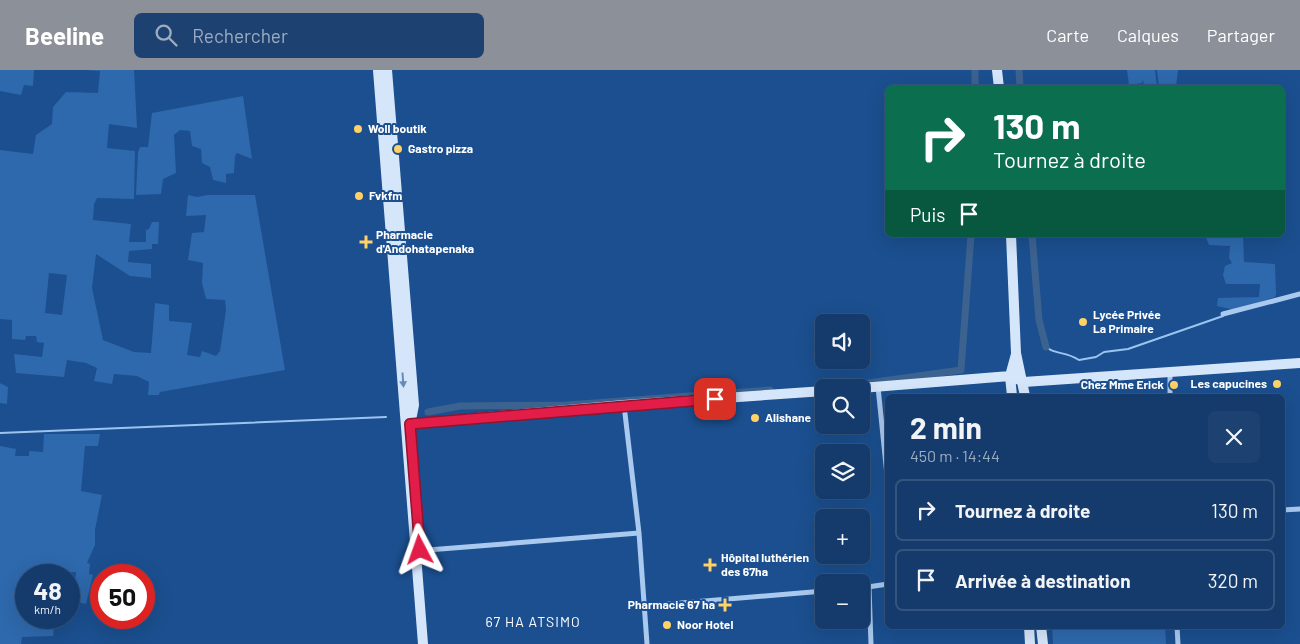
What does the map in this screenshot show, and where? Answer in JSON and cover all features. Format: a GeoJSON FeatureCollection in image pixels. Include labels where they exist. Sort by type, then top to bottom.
{"type":"FeatureCollection","features":[{"type":"Feature","properties":{"kind":"street"},"geometry":{"type":"LineString","coordinates":[[378,70],[394,218]]}},
{"type":"Feature","properties":{"kind":"street"},"geometry":{"type":"LineString","coordinates":[[387,70],[394,218],[423,644]]}},
{"type":"Feature","properties":{"kind":"street"},"geometry":{"type":"LineString","coordinates":[[997,70],[999,85]]}},
{"type":"Feature","properties":{"kind":"street"},"geometry":{"type":"LineString","coordinates":[[1011,237],[1016,353],[1024,382],[1025,394]]}},
{"type":"Feature","properties":{"kind":"street"},"geometry":{"type":"LineString","coordinates":[[1223,314],[1280,297],[1299,295]]}},
{"type":"Feature","properties":{"kind":"street"},"geometry":{"type":"LineString","coordinates":[[1012,394],[1010,376],[1016,353]]}},
{"type":"Feature","properties":{"kind":"street"},"geometry":{"type":"LineString","coordinates":[[870,387],[1010,376],[1024,382],[1300,363]]}},
{"type":"Feature","properties":{"kind":"street"},"geometry":{"type":"LineString","coordinates":[[1170,371],[1170,394]]}},
{"type":"Feature","properties":{"kind":"street"},"geometry":{"type":"LineString","coordinates":[[878,387],[885,455]]}},
{"type":"Feature","properties":{"kind":"street"},"geometry":{"type":"LineString","coordinates":[[408,428],[624,405],[815,392]]}},
{"type":"Feature","properties":{"kind":"street"},"geometry":{"type":"LineString","coordinates":[[624,405],[639,533],[646,644]]}},
{"type":"Feature","properties":{"kind":"street"},"geometry":{"type":"LineString","coordinates":[[408,428],[427,644]]}},
{"type":"Feature","properties":{"kind":"street"},"geometry":{"type":"LineString","coordinates":[[1285,510],[1300,509]]}},
{"type":"Feature","properties":{"kind":"street"},"geometry":{"type":"LineString","coordinates":[[419,543],[428,550],[639,533]]}},
{"type":"Feature","properties":{"kind":"street"},"geometry":{"type":"LineString","coordinates":[[870,587],[885,584]]}},
{"type":"Feature","properties":{"kind":"street"},"geometry":{"type":"LineString","coordinates":[[645,606],[815,592]]}},
{"type":"Feature","properties":{"kind":"street"},"geometry":{"type":"LineString","coordinates":[[870,616],[871,644]]}},
{"type":"Feature","properties":{"kind":"street"},"geometry":{"type":"LineString","coordinates":[[1029,629],[1030,644]]}},
{"type":"Feature","properties":{"kind":"street"},"geometry":{"type":"LineString","coordinates":[[1041,629],[1042,644]]}},
{"type":"Feature","properties":{"kind":"street"},"geometry":{"type":"LineString","coordinates":[[1177,629],[1178,644]]}},
{"type":"Feature","properties":{"kind":"shaded area"},"geometry":{"type":"Polygon","coordinates":[[[0,70],[34,70],[33,86],[24,85],[21,95],[0,91],[0,70]]]}},
{"type":"Feature","properties":{"kind":"shaded area"},"geometry":{"type":"Polygon","coordinates":[[[86,70],[134,70],[137,128],[109,124],[107,148],[135,151],[134,199],[97,198],[94,204],[93,220],[131,224],[129,242],[146,242],[146,230],[149,229],[152,222],[159,222],[158,244],[152,244],[152,249],[129,251],[128,262],[151,264],[151,278],[130,276],[96,254],[92,288],[103,340],[134,352],[151,353],[155,303],[169,305],[169,321],[192,323],[187,355],[200,357],[202,351],[216,356],[220,351],[226,310],[225,300],[206,299],[202,283],[203,263],[188,260],[192,233],[204,232],[206,215],[186,216],[188,195],[197,197],[208,195],[255,195],[285,370],[160,392],[159,395],[148,395],[149,382],[137,376],[114,374],[112,384],[94,381],[97,368],[86,363],[67,360],[64,377],[16,373],[14,354],[42,357],[44,343],[37,342],[36,336],[26,336],[25,340],[12,339],[12,320],[0,319],[0,150],[33,154],[36,135],[52,124],[53,107],[66,92],[98,93],[100,71],[86,70]],[[49,273],[45,313],[62,315],[67,275],[49,273]]]}},
{"type":"Feature","properties":{"kind":"shaded area"},"geometry":{"type":"Polygon","coordinates":[[[1127,70],[1155,70],[1157,85],[1144,85],[1143,79],[1142,83],[1129,85],[1127,70]]]}},
{"type":"Feature","properties":{"kind":"shaded area"},"geometry":{"type":"Polygon","coordinates":[[[1157,70],[1178,70],[1176,85],[1159,85],[1157,70]]]}},
{"type":"Feature","properties":{"kind":"shaded area"},"geometry":{"type":"Polygon","coordinates":[[[243,96],[252,159],[237,153],[235,156],[234,173],[226,174],[226,183],[213,180],[210,167],[202,163],[201,149],[192,146],[190,131],[180,130],[174,135],[176,173],[163,179],[161,194],[136,195],[138,152],[140,147],[148,147],[152,113],[243,96]]]}},
{"type":"Feature","properties":{"kind":"shaded area"},"geometry":{"type":"Polygon","coordinates":[[[1206,237],[1243,237],[1244,262],[1275,264],[1275,297],[1235,310],[1217,306],[1218,298],[1259,297],[1260,284],[1226,284],[1223,275],[1225,266],[1232,263],[1229,258],[1230,246],[1209,245],[1206,237]]]}},
{"type":"Feature","properties":{"kind":"shaded area"},"geometry":{"type":"Polygon","coordinates":[[[0,383],[8,387],[7,404],[0,403],[0,383]]]}},
{"type":"Feature","properties":{"kind":"shaded area"},"geometry":{"type":"Polygon","coordinates":[[[44,434],[100,434],[98,446],[85,446],[81,491],[102,495],[95,530],[95,545],[87,563],[90,564],[90,587],[86,604],[80,603],[80,564],[15,564],[15,629],[54,629],[53,636],[22,637],[21,644],[0,644],[0,446],[16,449],[15,456],[29,456],[29,451],[43,452],[44,434]]]}},
{"type":"Feature","properties":{"kind":"shaded area"},"geometry":{"type":"Polygon","coordinates":[[[1052,629],[1165,629],[1166,644],[1053,644],[1052,629]]]}},
{"type":"Feature","properties":{"kind":"waterway"},"geometry":{"type":"LineString","coordinates":[[975,70],[975,85]]}},
{"type":"Feature","properties":{"kind":"waterway"},"geometry":{"type":"LineString","coordinates":[[1019,70],[1020,85]]}},
{"type":"Feature","properties":{"kind":"waterway"},"geometry":{"type":"LineString","coordinates":[[870,383],[961,370],[971,237]]}},
{"type":"Feature","properties":{"kind":"waterway"},"geometry":{"type":"LineString","coordinates":[[1032,237],[1039,320],[1046,347]]}},
{"type":"Feature","properties":{"kind":"waterway"},"geometry":{"type":"LineString","coordinates":[[1046,347],[1079,360],[1096,357],[1104,352],[1128,349],[1223,316]]}},
{"type":"Feature","properties":{"kind":"waterway"},"geometry":{"type":"LineString","coordinates":[[428,412],[460,406],[567,405],[770,390]]}},
{"type":"Feature","properties":{"kind":"waterway"},"geometry":{"type":"LineString","coordinates":[[0,433],[386,417]]}},
{"type":"Feature","properties":{"kind":"place","name":"Woll boutik"},"geometry":{"type":"Point","coordinates":[358,129]}},
{"type":"Feature","properties":{"kind":"place","name":"Gastro pizza"},"geometry":{"type":"Point","coordinates":[398,149]}},
{"type":"Feature","properties":{"kind":"place","name":"Fvkfm"},"geometry":{"type":"Point","coordinates":[359,196]}},
{"type":"Feature","properties":{"kind":"place","name":"Pharmacie d'Andohatapenaka"},"geometry":{"type":"Point","coordinates":[366,242]}},
{"type":"Feature","properties":{"kind":"place","name":"Lycée Privée La Primaire"},"geometry":{"type":"Point","coordinates":[1083,322]}},
{"type":"Feature","properties":{"kind":"place","name":"Les capucines"},"geometry":{"type":"Point","coordinates":[1277,384]}},
{"type":"Feature","properties":{"kind":"place","name":"Chez Mme Erick"},"geometry":{"type":"Point","coordinates":[1174,385]}},
{"type":"Feature","properties":{"kind":"place","name":"Alishane"},"geometry":{"type":"Point","coordinates":[755,418]}},
{"type":"Feature","properties":{"kind":"place","name":"Hôpital luthérien des 67ha"},"geometry":{"type":"Point","coordinates":[710,565]}},
{"type":"Feature","properties":{"kind":"place","name":"Pharmacie 67 ha"},"geometry":{"type":"Point","coordinates":[725,605]}},
{"type":"Feature","properties":{"kind":"place","name":"Noor Hotel"},"geometry":{"type":"Point","coordinates":[667,625]}},
{"type":"Feature","properties":{"kind":"district","name":"67 HA ATSIMO"},"geometry":{"type":"Point","coordinates":[533,622]}},
{"type":"Feature","properties":{"kind":"route"},"geometry":{"type":"LineString","coordinates":[[420,550],[410,424],[715,399]]}}]}
